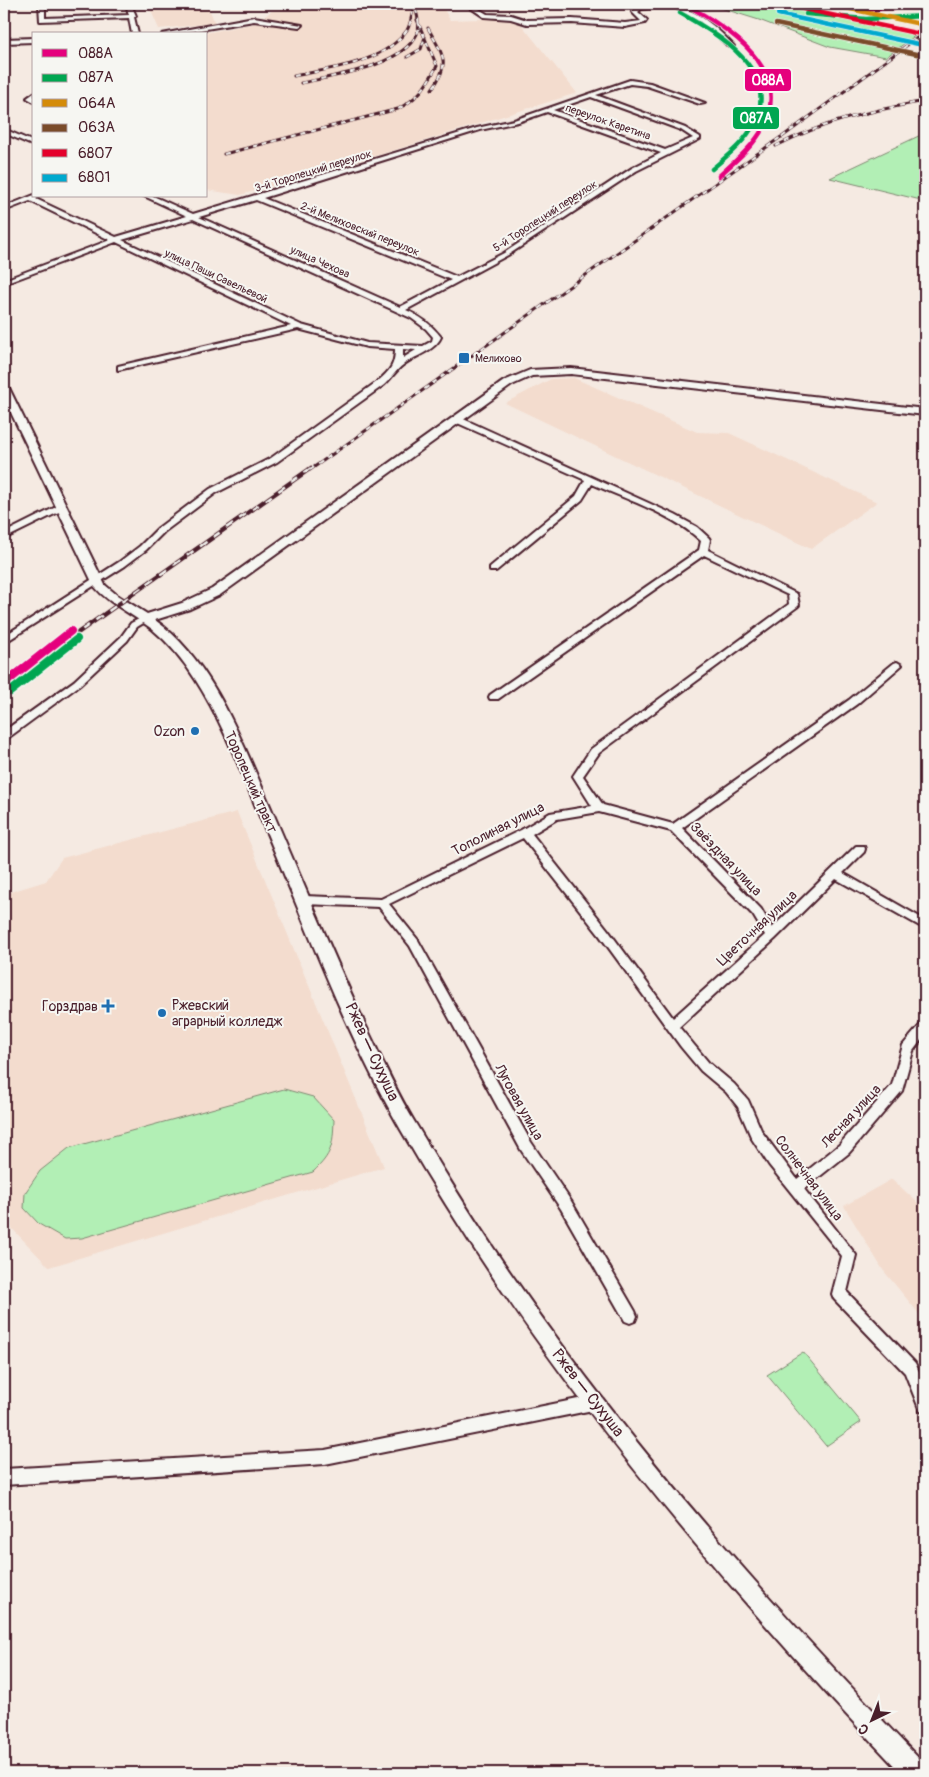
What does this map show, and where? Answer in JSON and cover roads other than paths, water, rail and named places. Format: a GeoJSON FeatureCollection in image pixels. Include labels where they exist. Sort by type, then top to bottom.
{"type":"FeatureCollection","features":[{"type":"Feature","properties":{"kind":"main road"},"geometry":{"type":"LineString","coordinates":[[145,619],[186,606],[216,592],[456,419],[515,379],[530,373],[551,370],[925,412]]}},
{"type":"Feature","properties":{"kind":"main road"},"geometry":{"type":"LineString","coordinates":[[4,388],[97,580]]}},
{"type":"Feature","properties":{"kind":"main road","name":"Торопецкий тракт"},"geometry":{"type":"LineString","coordinates":[[97,580],[108,595],[145,619],[174,642],[193,665],[211,694],[331,963]]}},
{"type":"Feature","properties":{"kind":"main road","name":"Ржев — Сухуша"},"geometry":{"type":"LineString","coordinates":[[331,963],[400,1113],[448,1194],[496,1269],[593,1403],[757,1601],[839,1693],[917,1773]]}},
{"type":"Feature","properties":{"kind":"street"},"geometry":{"type":"LineString","coordinates":[[42,4],[42,20],[133,16]]}},
{"type":"Feature","properties":{"kind":"street"},"geometry":{"type":"LineString","coordinates":[[129,4],[135,32]]}},
{"type":"Feature","properties":{"kind":"street"},"geometry":{"type":"LineString","coordinates":[[468,4],[486,16],[511,16],[527,22],[572,21],[625,25],[643,22],[644,20],[635,12],[639,8],[665,4]]}},
{"type":"Feature","properties":{"kind":"street"},"geometry":{"type":"LineString","coordinates":[[669,4],[687,11],[706,24],[731,46]]}},
{"type":"Feature","properties":{"kind":"street"},"geometry":{"type":"LineString","coordinates":[[177,32],[254,18],[299,25]]}},
{"type":"Feature","properties":{"kind":"street"},"geometry":{"type":"LineString","coordinates":[[4,41],[32,40]]}},
{"type":"Feature","properties":{"kind":"street","name":"3-й Торопецкий переулок"},"geometry":{"type":"LineString","coordinates":[[4,282],[115,240],[193,218],[479,129],[496,126],[630,82],[648,84],[702,102]]}},
{"type":"Feature","properties":{"kind":"street","name":"5-й Торопецкий переулок"},"geometry":{"type":"LineString","coordinates":[[400,310],[455,279],[506,254],[622,179],[626,173],[651,162],[664,152],[698,138],[683,128],[590,95]]}},
{"type":"Feature","properties":{"kind":"street","name":"переулок Каретина"},"geometry":{"type":"LineString","coordinates":[[546,110],[664,152]]}},
{"type":"Feature","properties":{"kind":"street"},"geometry":{"type":"LineString","coordinates":[[4,131],[32,143]]}},
{"type":"Feature","properties":{"kind":"street"},"geometry":{"type":"LineString","coordinates":[[4,209],[32,198]]}},
{"type":"Feature","properties":{"kind":"street","name":"улица Паши Савельевой"},"geometry":{"type":"LineString","coordinates":[[36,198],[115,240],[298,327],[367,344],[399,348],[423,348]]}},
{"type":"Feature","properties":{"kind":"street","name":"улица Чехова"},"geometry":{"type":"LineString","coordinates":[[151,198],[414,316],[435,333],[437,337],[435,342],[400,363]]}},
{"type":"Feature","properties":{"kind":"street","name":"2-й Мелиховский переулок"},"geometry":{"type":"LineString","coordinates":[[257,198],[455,279]]}},
{"type":"Feature","properties":{"kind":"street"},"geometry":{"type":"LineString","coordinates":[[121,368],[298,327]]}},
{"type":"Feature","properties":{"kind":"street"},"geometry":{"type":"LineString","coordinates":[[4,640],[143,548],[161,530],[212,491],[274,460],[381,384],[400,363],[399,348]]}},
{"type":"Feature","properties":{"kind":"street"},"geometry":{"type":"LineString","coordinates":[[456,419],[694,529],[706,540],[703,550],[494,697]]}},
{"type":"Feature","properties":{"kind":"street"},"geometry":{"type":"LineString","coordinates":[[493,569],[579,498],[589,480]]}},
{"type":"Feature","properties":{"kind":"street"},"geometry":{"type":"LineString","coordinates":[[4,536],[62,507]]}},
{"type":"Feature","properties":{"kind":"street"},"geometry":{"type":"LineString","coordinates":[[599,808],[578,776],[595,751],[794,605],[792,594],[703,550]]}},
{"type":"Feature","properties":{"kind":"street"},"geometry":{"type":"LineString","coordinates":[[4,736],[77,683],[124,639],[134,625],[145,619]]}},
{"type":"Feature","properties":{"kind":"street"},"geometry":{"type":"LineString","coordinates":[[675,828],[853,702],[897,665]]}},
{"type":"Feature","properties":{"kind":"street","name":"Тополиная улица"},"geometry":{"type":"LineString","coordinates":[[304,900],[382,903],[526,833],[554,816],[599,808],[675,828]]}},
{"type":"Feature","properties":{"kind":"street","name":"Звёздная улица"},"geometry":{"type":"LineString","coordinates":[[675,828],[757,912],[771,936]]}},
{"type":"Feature","properties":{"kind":"street","name":"Солнечная улица"},"geometry":{"type":"LineString","coordinates":[[526,833],[604,933],[672,1026],[705,1067],[730,1088],[743,1104],[757,1135],[774,1161],[848,1255],[839,1294],[910,1368],[920,1388],[925,1406]]}},
{"type":"Feature","properties":{"kind":"street","name":"Цветочная улица"},"geometry":{"type":"LineString","coordinates":[[672,1026],[771,936],[860,849]]}},
{"type":"Feature","properties":{"kind":"street"},"geometry":{"type":"LineString","coordinates":[[836,874],[925,925]]}},
{"type":"Feature","properties":{"kind":"street","name":"Луговая улица"},"geometry":{"type":"LineString","coordinates":[[382,903],[414,943],[526,1146],[566,1205],[630,1316]]}},
{"type":"Feature","properties":{"kind":"street","name":"Лесная улица"},"geometry":{"type":"LineString","coordinates":[[797,1188],[844,1149],[898,1087],[908,1050],[925,1027]]}},
{"type":"Feature","properties":{"kind":"street"},"geometry":{"type":"LineString","coordinates":[[4,1477],[325,1457],[593,1403]]}},
{"type":"Feature","properties":{"kind":"railway"},"geometry":{"type":"LineString","coordinates":[[414,4],[419,24]]}},
{"type":"Feature","properties":{"kind":"railway"},"geometry":{"type":"LineString","coordinates":[[294,76],[355,63],[384,50],[397,41],[407,30],[414,8]]}},
{"type":"Feature","properties":{"kind":"railway"},"geometry":{"type":"LineString","coordinates":[[301,83],[348,73],[397,55],[409,45],[417,34],[419,24]]}},
{"type":"Feature","properties":{"kind":"railway"},"geometry":{"type":"LineString","coordinates":[[419,24],[425,38]]}},
{"type":"Feature","properties":{"kind":"railway"},"geometry":{"type":"LineString","coordinates":[[428,28],[443,58],[442,72],[432,89]]}},
{"type":"Feature","properties":{"kind":"railway"},"geometry":{"type":"LineString","coordinates":[[782,137],[925,32]]}},
{"type":"Feature","properties":{"kind":"railway"},"geometry":{"type":"LineString","coordinates":[[224,154],[398,109],[406,105],[421,91],[437,66],[425,38]]}},
{"type":"Feature","properties":{"kind":"railway"},"geometry":{"type":"LineString","coordinates":[[407,57],[421,49],[425,38]]}},
{"type":"Feature","properties":{"kind":"railway"},"geometry":{"type":"LineString","coordinates":[[776,146],[812,130],[849,118],[886,108],[925,101]]}},
{"type":"Feature","properties":{"kind":"railway"},"geometry":{"type":"LineString","coordinates":[[310,470],[781,137]]}},
{"type":"Feature","properties":{"kind":"railway"},"geometry":{"type":"LineString","coordinates":[[4,685],[311,468]]}},
{"type":"Feature","properties":{"kind":"place","name":"Мелихово"},"geometry":{"type":"Point","coordinates":[464,358]}},
{"type":"Feature","properties":{"kind":"place","name":"Ozon"},"geometry":{"type":"Point","coordinates":[195,731]}},
{"type":"Feature","properties":{"kind":"place","name":"Горздрав"},"geometry":{"type":"Point","coordinates":[108,1006]}},
{"type":"Feature","properties":{"kind":"place","name":"Ржевский аграрный колледж"},"geometry":{"type":"Point","coordinates":[162,1013]}}]}
